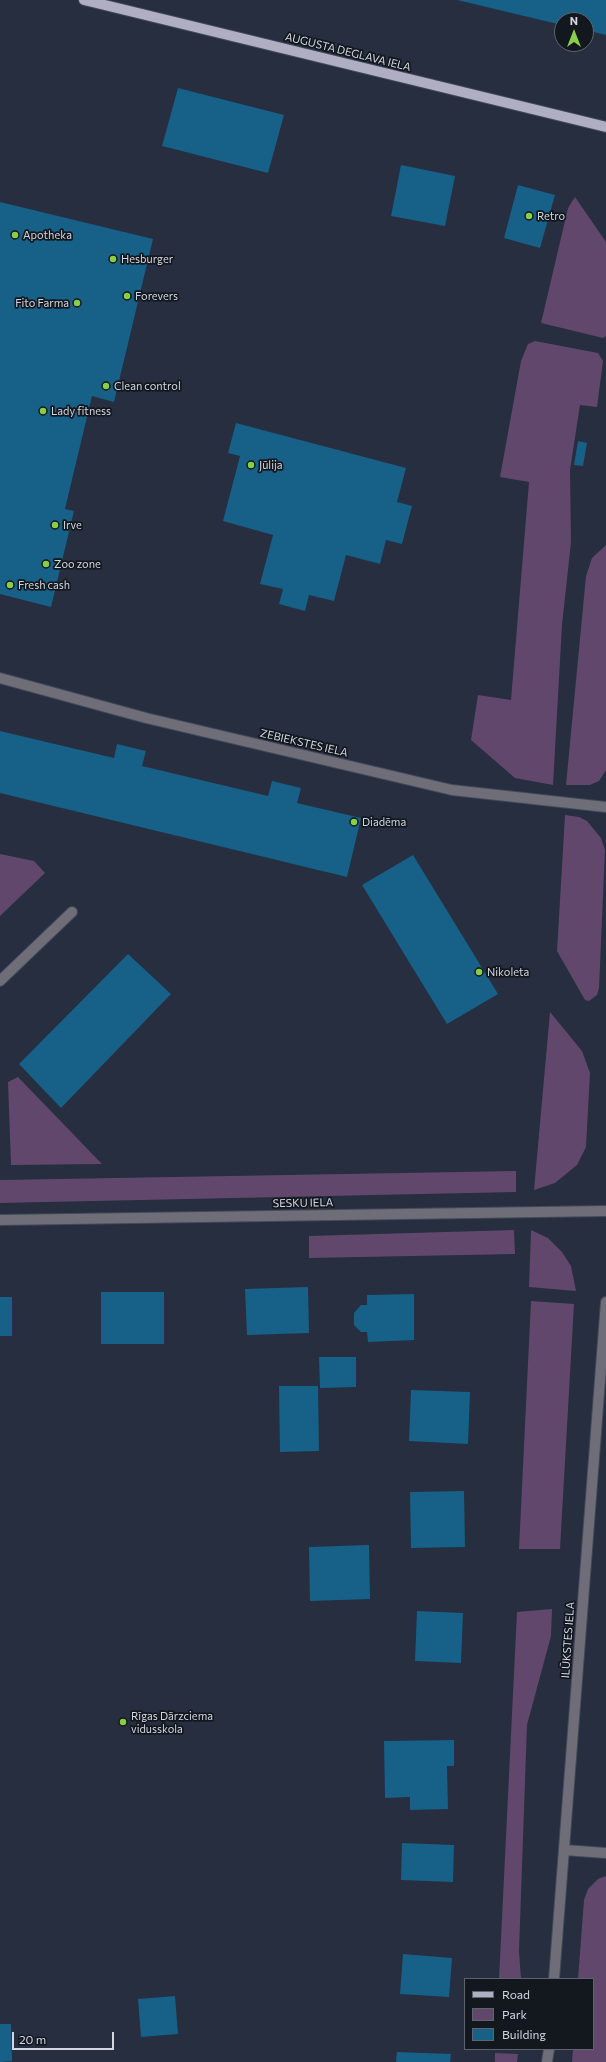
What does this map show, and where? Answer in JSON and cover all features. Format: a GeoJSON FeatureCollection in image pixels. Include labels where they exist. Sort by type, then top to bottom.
{"type":"FeatureCollection","features":[{"type":"Feature","properties":{"kind":"main road","name":"AUGUSTA DEGLAVA IELA"},"geometry":{"type":"LineString","coordinates":[[84,0],[606,127]]}},
{"type":"Feature","properties":{"kind":"street","name":"ZEBIEKSTES IELA"},"geometry":{"type":"LineString","coordinates":[[0,678],[146,718],[452,790],[606,807]]}},
{"type":"Feature","properties":{"kind":"street"},"geometry":{"type":"LineString","coordinates":[[0,981],[72,912]]}},
{"type":"Feature","properties":{"kind":"street","name":"SESKU IELA"},"geometry":{"type":"LineString","coordinates":[[0,1220],[606,1211]]}},
{"type":"Feature","properties":{"kind":"street","name":"ILŪKSTES IELA"},"geometry":{"type":"LineString","coordinates":[[554,1978],[606,1302]]}},
{"type":"Feature","properties":{"kind":"street"},"geometry":{"type":"LineString","coordinates":[[564,1850],[606,1853]]}},
{"type":"Feature","properties":{"kind":"street"},"geometry":{"type":"LineString","coordinates":[[548,2050],[548,2062]]}},
{"type":"Feature","properties":{"kind":"green space"},"geometry":{"type":"Polygon","coordinates":[[[575,197],[606,242],[606,336],[603,338],[541,323],[568,208],[575,197]]]}},
{"type":"Feature","properties":{"kind":"green space"},"geometry":{"type":"Polygon","coordinates":[[[535,341],[598,353],[603,361],[597,407],[580,405],[570,470],[571,542],[562,625],[553,785],[515,778],[471,740],[478,695],[511,700],[529,482],[500,477],[521,361],[528,344],[535,341]]]}},
{"type":"Feature","properties":{"kind":"green space"},"geometry":{"type":"Polygon","coordinates":[[[606,545],[606,770],[599,781],[590,785],[566,785],[586,576],[592,558],[606,545]]]}},
{"type":"Feature","properties":{"kind":"green space"},"geometry":{"type":"Polygon","coordinates":[[[565,815],[579,817],[587,821],[601,838],[605,850],[599,988],[597,995],[589,1001],[585,1000],[557,951],[565,815]]]}},
{"type":"Feature","properties":{"kind":"green space"},"geometry":{"type":"Polygon","coordinates":[[[0,854],[34,861],[45,873],[0,916],[0,854]]]}},
{"type":"Feature","properties":{"kind":"green space"},"geometry":{"type":"Polygon","coordinates":[[[550,1012],[582,1051],[590,1073],[586,1147],[577,1165],[555,1183],[534,1190],[550,1012]]]}},
{"type":"Feature","properties":{"kind":"green space"},"geometry":{"type":"Polygon","coordinates":[[[18,1077],[102,1164],[11,1165],[8,1082],[18,1077]]]}},
{"type":"Feature","properties":{"kind":"green space"},"geometry":{"type":"Polygon","coordinates":[[[516,1171],[516,1192],[0,1203],[0,1180],[516,1171]]]}},
{"type":"Feature","properties":{"kind":"green space"},"geometry":{"type":"Polygon","coordinates":[[[514,1230],[515,1254],[309,1258],[309,1236],[514,1230]]]}},
{"type":"Feature","properties":{"kind":"green space"},"geometry":{"type":"Polygon","coordinates":[[[531,1230],[548,1238],[562,1252],[571,1266],[576,1291],[529,1287],[531,1230]]]}},
{"type":"Feature","properties":{"kind":"green space"},"geometry":{"type":"Polygon","coordinates":[[[531,1301],[574,1304],[560,1549],[519,1549],[531,1301]]]}},
{"type":"Feature","properties":{"kind":"green space"},"geometry":{"type":"Polygon","coordinates":[[[552,1609],[551,1636],[527,1725],[519,1951],[521,1978],[499,1978],[517,1612],[552,1609]]]}},
{"type":"Feature","properties":{"kind":"green space"},"geometry":{"type":"Polygon","coordinates":[[[606,1876],[606,2062],[572,2062],[573,2050],[594,2050],[594,1978],[578,1978],[584,1900],[588,1889],[598,1879],[606,1876]]]}},
{"type":"Feature","properties":{"kind":"green space"},"geometry":{"type":"Polygon","coordinates":[[[495,2053],[518,2054],[517,2062],[495,2062],[495,2053]]]}},
{"type":"Feature","properties":{"kind":"building"},"geometry":{"type":"Polygon","coordinates":[[[457,0],[606,0],[606,35],[594,32],[594,12],[554,12],[554,23],[457,0]]]}},
{"type":"Feature","properties":{"kind":"building"},"geometry":{"type":"Polygon","coordinates":[[[178,88],[284,115],[268,173],[162,146],[178,88]]]}},
{"type":"Feature","properties":{"kind":"building"},"geometry":{"type":"Polygon","coordinates":[[[401,165],[455,176],[445,226],[391,216],[401,165]]]}},
{"type":"Feature","properties":{"kind":"building","name":"Retro"},"geometry":{"type":"Polygon","coordinates":[[[518,185],[555,195],[540,248],[504,238],[518,185]]]}},
{"type":"Feature","properties":{"kind":"building"},"geometry":{"type":"Polygon","coordinates":[[[0,202],[153,239],[114,402],[92,396],[65,509],[74,511],[51,607],[0,594],[0,202]]]}},
{"type":"Feature","properties":{"kind":"building"},"geometry":{"type":"Polygon","coordinates":[[[236,423],[406,468],[397,502],[412,506],[402,544],[386,540],[380,564],[346,555],[334,601],[309,595],[305,611],[279,604],[283,589],[260,584],[273,535],[223,521],[240,456],[228,453],[236,423]]]}},
{"type":"Feature","properties":{"kind":"building"},"geometry":{"type":"Polygon","coordinates":[[[578,441],[587,443],[583,466],[574,465],[578,441]]]}},
{"type":"Feature","properties":{"kind":"building"},"geometry":{"type":"Polygon","coordinates":[[[0,731],[114,758],[117,744],[146,751],[142,766],[268,796],[272,781],[301,788],[297,803],[361,818],[347,877],[0,793],[0,731]]]}},
{"type":"Feature","properties":{"kind":"building"},"geometry":{"type":"Polygon","coordinates":[[[413,855],[498,994],[447,1024],[362,885],[413,855]]]}},
{"type":"Feature","properties":{"kind":"building"},"geometry":{"type":"Polygon","coordinates":[[[128,954],[171,994],[61,1108],[19,1064],[128,954]]]}},
{"type":"Feature","properties":{"kind":"building"},"geometry":{"type":"Polygon","coordinates":[[[308,1287],[309,1333],[247,1335],[245,1289],[308,1287]]]}},
{"type":"Feature","properties":{"kind":"building"},"geometry":{"type":"Polygon","coordinates":[[[101,1292],[164,1292],[164,1344],[101,1344],[101,1292]]]}},
{"type":"Feature","properties":{"kind":"building"},"geometry":{"type":"Polygon","coordinates":[[[414,1294],[414,1340],[368,1342],[367,1332],[361,1332],[354,1325],[354,1313],[361,1305],[367,1305],[367,1295],[414,1294]]]}},
{"type":"Feature","properties":{"kind":"building"},"geometry":{"type":"Polygon","coordinates":[[[0,1297],[12,1297],[12,1336],[0,1336],[0,1297]]]}},
{"type":"Feature","properties":{"kind":"building"},"geometry":{"type":"Polygon","coordinates":[[[319,1357],[356,1357],[356,1387],[320,1388],[319,1357]]]}},
{"type":"Feature","properties":{"kind":"building"},"geometry":{"type":"Polygon","coordinates":[[[279,1386],[318,1386],[319,1451],[280,1452],[279,1386]]]}},
{"type":"Feature","properties":{"kind":"building"},"geometry":{"type":"Polygon","coordinates":[[[411,1390],[470,1392],[468,1444],[409,1441],[411,1390]]]}},
{"type":"Feature","properties":{"kind":"building"},"geometry":{"type":"Polygon","coordinates":[[[464,1491],[465,1547],[411,1548],[410,1492],[464,1491]]]}},
{"type":"Feature","properties":{"kind":"building"},"geometry":{"type":"Polygon","coordinates":[[[369,1545],[370,1599],[310,1601],[309,1547],[369,1545]]]}},
{"type":"Feature","properties":{"kind":"building"},"geometry":{"type":"Polygon","coordinates":[[[417,1611],[463,1613],[461,1663],[415,1661],[417,1611]]]}},
{"type":"Feature","properties":{"kind":"building"},"geometry":{"type":"Polygon","coordinates":[[[454,1740],[454,1766],[447,1766],[448,1809],[410,1810],[410,1797],[385,1798],[384,1741],[454,1740]]]}},
{"type":"Feature","properties":{"kind":"building"},"geometry":{"type":"Polygon","coordinates":[[[402,1843],[454,1845],[453,1882],[401,1880],[402,1843]]]}},
{"type":"Feature","properties":{"kind":"building"},"geometry":{"type":"Polygon","coordinates":[[[403,1954],[452,1958],[449,1997],[400,1994],[403,1954]]]}},
{"type":"Feature","properties":{"kind":"building"},"geometry":{"type":"Polygon","coordinates":[[[175,1996],[178,2034],[141,2037],[138,1999],[175,1996]]]}},
{"type":"Feature","properties":{"kind":"building"},"geometry":{"type":"Polygon","coordinates":[[[0,2024],[11,2024],[12,2061],[0,2062],[0,2024]]]}},
{"type":"Feature","properties":{"kind":"building"},"geometry":{"type":"Polygon","coordinates":[[[397,2052],[451,2054],[450,2062],[396,2062],[397,2052]]]}},
{"type":"Feature","properties":{"kind":"place","name":"Retro"},"geometry":{"type":"Point","coordinates":[529,216]}},
{"type":"Feature","properties":{"kind":"place","name":"Apotheka"},"geometry":{"type":"Point","coordinates":[15,235]}},
{"type":"Feature","properties":{"kind":"place","name":"Hesburger"},"geometry":{"type":"Point","coordinates":[113,259]}},
{"type":"Feature","properties":{"kind":"place","name":"Forevers"},"geometry":{"type":"Point","coordinates":[127,296]}},
{"type":"Feature","properties":{"kind":"place","name":"Fito Farma"},"geometry":{"type":"Point","coordinates":[77,303]}},
{"type":"Feature","properties":{"kind":"place","name":"Clean control"},"geometry":{"type":"Point","coordinates":[106,386]}},
{"type":"Feature","properties":{"kind":"place","name":"Lady fitness"},"geometry":{"type":"Point","coordinates":[43,411]}},
{"type":"Feature","properties":{"kind":"place","name":"Jūlija"},"geometry":{"type":"Point","coordinates":[251,465]}},
{"type":"Feature","properties":{"kind":"place","name":"Irve"},"geometry":{"type":"Point","coordinates":[55,525]}},
{"type":"Feature","properties":{"kind":"place","name":"Zoo zone"},"geometry":{"type":"Point","coordinates":[46,564]}},
{"type":"Feature","properties":{"kind":"place","name":"Fresh cash"},"geometry":{"type":"Point","coordinates":[10,585]}},
{"type":"Feature","properties":{"kind":"place","name":"Diadēma"},"geometry":{"type":"Point","coordinates":[354,822]}},
{"type":"Feature","properties":{"kind":"place","name":"Nikoleta"},"geometry":{"type":"Point","coordinates":[479,972]}},
{"type":"Feature","properties":{"kind":"place","name":"Rīgas Dārzciema vidusskola"},"geometry":{"type":"Point","coordinates":[123,1722]}}]}
